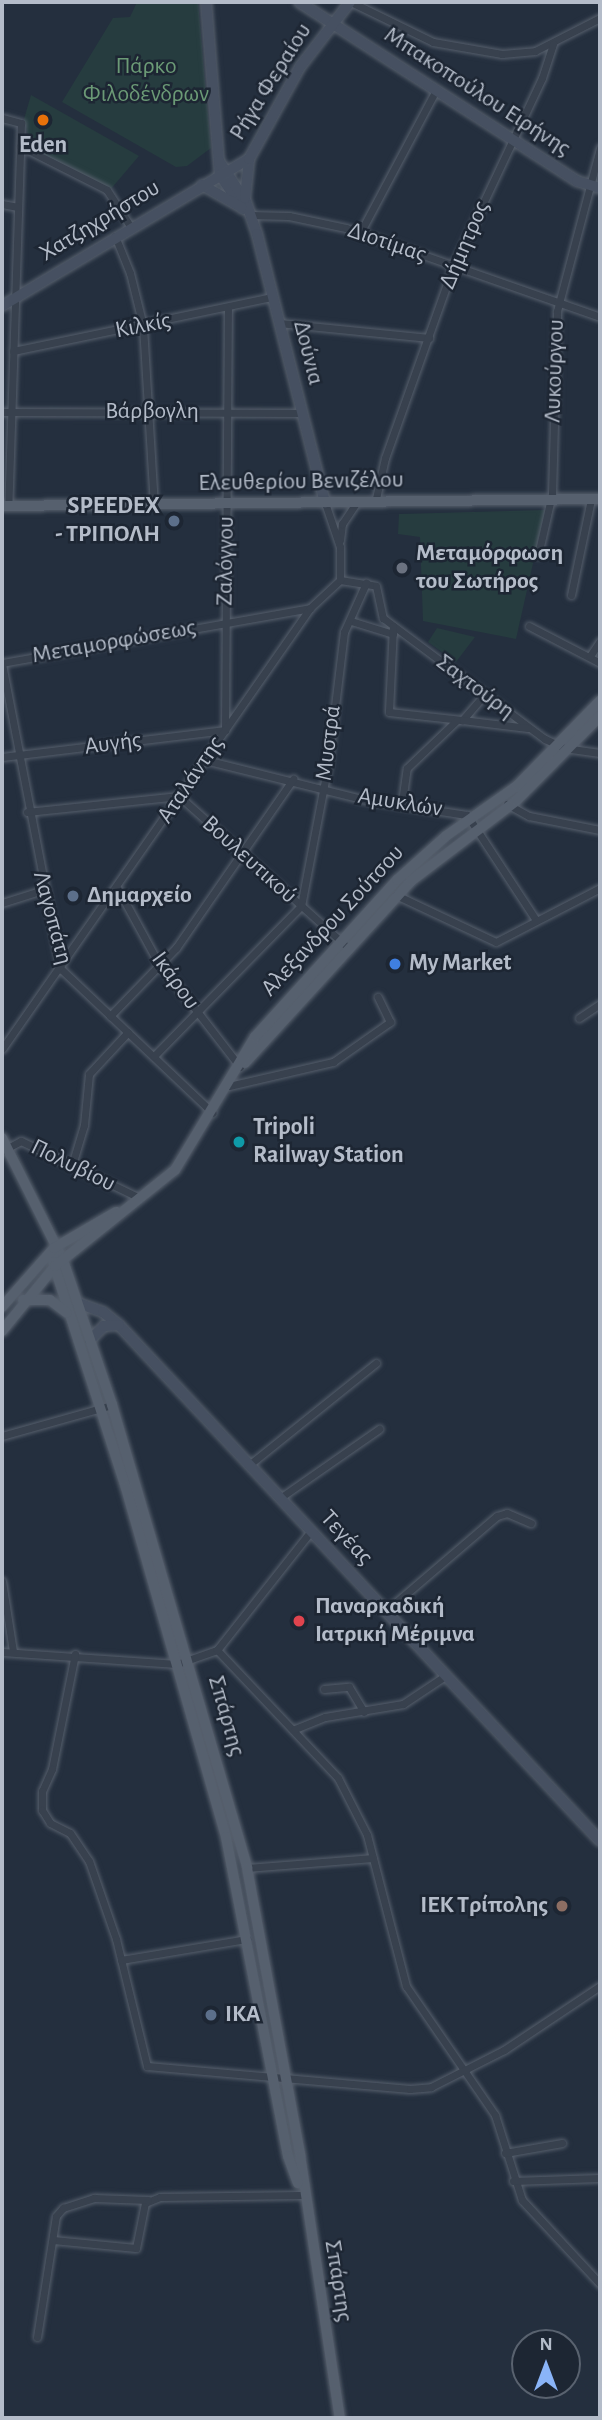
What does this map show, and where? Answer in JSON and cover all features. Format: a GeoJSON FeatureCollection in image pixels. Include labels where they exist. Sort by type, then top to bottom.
{"type":"FeatureCollection","features":[{"type":"Feature","properties":{"kind":"main road","name":"Ελευθερίου Βενιζέλου"},"geometry":{"type":"LineString","coordinates":[[5,506],[596,499]]}},
{"type":"Feature","properties":{"kind":"main road","name":"Αλεξανδρου Σούτσου"},"geometry":{"type":"LineString","coordinates":[[564,747],[600,701]]}},
{"type":"Feature","properties":{"kind":"main road","name":"Αλεξανδρου Σούτσου"},"geometry":{"type":"LineString","coordinates":[[2,1331],[23,1300],[59,1263],[175,1170],[240,1067],[424,854],[505,803],[600,716]]}},
{"type":"Feature","properties":{"kind":"main road","name":"Αλεξανδρου Σούτσου"},"geometry":{"type":"LineString","coordinates":[[344,945],[475,823]]}},
{"type":"Feature","properties":{"kind":"main road"},"geometry":{"type":"LineString","coordinates":[[3,1146],[59,1263]]}},
{"type":"Feature","properties":{"kind":"main road","name":"Αλεξανδρου Σούτσου"},"geometry":{"type":"LineString","coordinates":[[2,1307],[54,1248],[140,1198]]}},
{"type":"Feature","properties":{"kind":"main road","name":"Σπάρτης"},"geometry":{"type":"LineString","coordinates":[[59,1263],[78,1303],[90,1340],[182,1662],[247,1868],[286,2078],[338,2418]]}},
{"type":"Feature","properties":{"kind":"main road","name":"Σπάρτης"},"geometry":{"type":"LineString","coordinates":[[59,1263],[73,1322],[107,1407]]}},
{"type":"Feature","properties":{"kind":"main road"},"geometry":{"type":"LineString","coordinates":[[23,1300],[50,1300],[73,1322]]}},
{"type":"Feature","properties":{"kind":"main road","name":"Σπάρτης"},"geometry":{"type":"LineString","coordinates":[[182,1662],[226,1837],[248,1939],[288,2156],[303,2195]]}},
{"type":"Feature","properties":{"kind":"street"},"geometry":{"type":"LineString","coordinates":[[206,2],[219,161],[225,173]]}},
{"type":"Feature","properties":{"kind":"street","name":"Μπακοπούλου Ειρήνης"},"geometry":{"type":"LineString","coordinates":[[299,2],[513,139],[595,187]]}},
{"type":"Feature","properties":{"kind":"street"},"geometry":{"type":"LineString","coordinates":[[351,2],[433,42],[460,48],[518,54],[553,44],[600,18]]}},
{"type":"Feature","properties":{"kind":"street","name":"Ρήγα Φεραίου"},"geometry":{"type":"LineString","coordinates":[[225,173],[249,159],[292,80],[351,2]]}},
{"type":"Feature","properties":{"kind":"street","name":"Δήμητρος"},"geometry":{"type":"LineString","coordinates":[[375,502],[385,458],[453,267],[513,139],[553,44]]}},
{"type":"Feature","properties":{"kind":"street"},"geometry":{"type":"LineString","coordinates":[[360,233],[436,90]]}},
{"type":"Feature","properties":{"kind":"street"},"geometry":{"type":"LineString","coordinates":[[2,118],[21,123],[5,506]]}},
{"type":"Feature","properties":{"kind":"street"},"geometry":{"type":"LineString","coordinates":[[20,146],[107,190],[130,226]]}},
{"type":"Feature","properties":{"kind":"street","name":"Λυκούργου"},"geometry":{"type":"LineString","coordinates":[[538,555],[552,501],[558,304],[595,187],[600,148]]}},
{"type":"Feature","properties":{"kind":"street"},"geometry":{"type":"LineString","coordinates":[[202,185],[245,208],[249,159]]}},
{"type":"Feature","properties":{"kind":"street","name":"Χατζηχρήστου"},"geometry":{"type":"LineString","coordinates":[[2,306],[114,235],[225,173]]}},
{"type":"Feature","properties":{"kind":"street","name":"Δούνια"},"geometry":{"type":"LineString","coordinates":[[225,173],[245,208],[272,297],[325,503]]}},
{"type":"Feature","properties":{"kind":"street"},"geometry":{"type":"LineString","coordinates":[[2,204],[18,207]]}},
{"type":"Feature","properties":{"kind":"street","name":"Διοτίμας"},"geometry":{"type":"LineString","coordinates":[[245,208],[302,218],[360,233],[600,317]]}},
{"type":"Feature","properties":{"kind":"street"},"geometry":{"type":"LineString","coordinates":[[114,235],[130,273],[143,326],[154,504]]}},
{"type":"Feature","properties":{"kind":"street","name":"Κιλκίς"},"geometry":{"type":"LineString","coordinates":[[13,351],[272,297]]}},
{"type":"Feature","properties":{"kind":"street","name":"Ζαλόγγου"},"geometry":{"type":"LineString","coordinates":[[225,730],[228,308]]}},
{"type":"Feature","properties":{"kind":"street"},"geometry":{"type":"LineString","coordinates":[[279,323],[429,338]]}},
{"type":"Feature","properties":{"kind":"street","name":"Βάρβογλη"},"geometry":{"type":"LineString","coordinates":[[2,412],[302,413]]}},
{"type":"Feature","properties":{"kind":"street"},"geometry":{"type":"LineString","coordinates":[[571,595],[596,499]]}},
{"type":"Feature","properties":{"kind":"street"},"geometry":{"type":"LineString","coordinates":[[325,503],[340,547]]}},
{"type":"Feature","properties":{"kind":"street"},"geometry":{"type":"LineString","coordinates":[[356,503],[342,524],[340,580],[376,586],[383,618],[393,630],[389,712],[528,728]]}},
{"type":"Feature","properties":{"kind":"street","name":"Αταλάντης"},"geometry":{"type":"LineString","coordinates":[[2,1049],[118,888],[310,608],[340,580]]}},
{"type":"Feature","properties":{"kind":"street","name":"Μυστρά"},"geometry":{"type":"LineString","coordinates":[[301,906],[324,787],[341,651],[366,583]]}},
{"type":"Feature","properties":{"kind":"street","name":"Μεταμορφώσεως"},"geometry":{"type":"LineString","coordinates":[[2,663],[310,608]]}},
{"type":"Feature","properties":{"kind":"street"},"geometry":{"type":"LineString","coordinates":[[351,621],[393,630]]}},
{"type":"Feature","properties":{"kind":"street"},"geometry":{"type":"LineString","coordinates":[[529,626],[600,663]]}},
{"type":"Feature","properties":{"kind":"street","name":"Σαχτούρη"},"geometry":{"type":"LineString","coordinates":[[393,630],[485,694],[528,728],[564,747]]}},
{"type":"Feature","properties":{"kind":"street"},"geometry":{"type":"LineString","coordinates":[[590,656],[600,641]]}},
{"type":"Feature","properties":{"kind":"street","name":"Λαγοπάτη"},"geometry":{"type":"LineString","coordinates":[[2,663],[27,812],[61,969],[213,1113]]}},
{"type":"Feature","properties":{"kind":"street"},"geometry":{"type":"LineString","coordinates":[[402,803],[407,768],[485,694]]}},
{"type":"Feature","properties":{"kind":"street","name":"Αυγής"},"geometry":{"type":"LineString","coordinates":[[2,757],[225,730]]}},
{"type":"Feature","properties":{"kind":"street"},"geometry":{"type":"LineString","coordinates":[[564,747],[600,753]]}},
{"type":"Feature","properties":{"kind":"street","name":"Αμυκλών"},"geometry":{"type":"LineString","coordinates":[[205,760],[293,779],[361,799],[402,803],[475,823]]}},
{"type":"Feature","properties":{"kind":"street"},"geometry":{"type":"LineString","coordinates":[[110,1016],[161,965],[293,779]]}},
{"type":"Feature","properties":{"kind":"street","name":"Βουλευτικού"},"geometry":{"type":"LineString","coordinates":[[27,812],[179,796],[344,945]]}},
{"type":"Feature","properties":{"kind":"street"},"geometry":{"type":"LineString","coordinates":[[505,803],[537,818],[600,830]]}},
{"type":"Feature","properties":{"kind":"street"},"geometry":{"type":"LineString","coordinates":[[475,823],[536,920]]}},
{"type":"Feature","properties":{"kind":"street","name":"Ικάρου"},"geometry":{"type":"LineString","coordinates":[[118,888],[161,965],[240,1067]]}},
{"type":"Feature","properties":{"kind":"street"},"geometry":{"type":"LineString","coordinates":[[397,895],[409,904],[463,923],[489,942],[600,888]]}},
{"type":"Feature","properties":{"kind":"street"},"geometry":{"type":"LineString","coordinates":[[2,903],[43,890]]}},
{"type":"Feature","properties":{"kind":"street"},"geometry":{"type":"LineString","coordinates":[[154,1056],[301,906]]}},
{"type":"Feature","properties":{"kind":"street"},"geometry":{"type":"LineString","coordinates":[[229,1086],[333,1062],[390,1022],[378,997]]}},
{"type":"Feature","properties":{"kind":"street"},"geometry":{"type":"LineString","coordinates":[[579,1018],[600,1003]]}},
{"type":"Feature","properties":{"kind":"street"},"geometry":{"type":"LineString","coordinates":[[72,1165],[84,1125],[89,1074],[128,1032]]}},
{"type":"Feature","properties":{"kind":"street","name":"Πολυβίου"},"geometry":{"type":"LineString","coordinates":[[3,1146],[21,1141],[140,1198]]}},
{"type":"Feature","properties":{"kind":"street","name":"Τεγέας"},"geometry":{"type":"LineString","coordinates":[[78,1303],[103,1312],[119,1325],[600,1841]]}},
{"type":"Feature","properties":{"kind":"street"},"geometry":{"type":"LineString","coordinates":[[90,1340],[104,1326],[119,1325]]}},
{"type":"Feature","properties":{"kind":"street"},"geometry":{"type":"LineString","coordinates":[[249,1465],[376,1363]]}},
{"type":"Feature","properties":{"kind":"street"},"geometry":{"type":"LineString","coordinates":[[2,1436],[107,1407]]}},
{"type":"Feature","properties":{"kind":"street"},"geometry":{"type":"LineString","coordinates":[[280,1498],[379,1429]]}},
{"type":"Feature","properties":{"kind":"street"},"geometry":{"type":"LineString","coordinates":[[386,1611],[497,1516],[507,1513],[531,1523]]}},
{"type":"Feature","properties":{"kind":"street"},"geometry":{"type":"LineString","coordinates":[[2,1652],[182,1662],[217,1650],[311,1531]]}},
{"type":"Feature","properties":{"kind":"street"},"geometry":{"type":"LineString","coordinates":[[2,1581],[13,1651]]}},
{"type":"Feature","properties":{"kind":"street"},"geometry":{"type":"LineString","coordinates":[[217,1650],[295,1729],[344,1787],[373,1858],[403,1978],[495,2115],[513,2181],[522,2200],[600,2284]]}},
{"type":"Feature","properties":{"kind":"street"},"geometry":{"type":"LineString","coordinates":[[75,1654],[52,1769],[42,1791],[42,1810],[50,1823],[70,1832],[89,1861],[121,1960],[147,2066],[410,2089],[447,2083],[600,1986]]}},
{"type":"Feature","properties":{"kind":"street"},"geometry":{"type":"LineString","coordinates":[[295,1729],[308,1721],[403,1704],[446,1675]]}},
{"type":"Feature","properties":{"kind":"street"},"geometry":{"type":"LineString","coordinates":[[324,1689],[349,1687],[357,1694],[364,1712]]}},
{"type":"Feature","properties":{"kind":"street"},"geometry":{"type":"LineString","coordinates":[[247,1868],[373,1858]]}},
{"type":"Feature","properties":{"kind":"street"},"geometry":{"type":"LineString","coordinates":[[121,1960],[248,1939]]}},
{"type":"Feature","properties":{"kind":"street"},"geometry":{"type":"LineString","coordinates":[[505,2152],[562,2143]]}},
{"type":"Feature","properties":{"kind":"street"},"geometry":{"type":"LineString","coordinates":[[513,2181],[600,2178]]}},
{"type":"Feature","properties":{"kind":"street"},"geometry":{"type":"LineString","coordinates":[[37,2337],[56,2216],[63,2208],[94,2198],[149,2200],[204,2194],[303,2195]]}},
{"type":"Feature","properties":{"kind":"street"},"geometry":{"type":"LineString","coordinates":[[53,2241],[136,2248],[149,2200]]}},
{"type":"Feature","properties":{"kind":"green space","name":"Πάρκο Φιλοδένδρων"},"geometry":{"type":"Polygon","coordinates":[[[137,2],[198,2],[211,148],[187,166],[176,167],[62,102],[113,18],[130,17],[137,2]]]}},
{"type":"Feature","properties":{"kind":"green space"},"geometry":{"type":"Polygon","coordinates":[[[31,95],[139,156],[110,190],[31,148],[24,119],[31,95]]]}},
{"type":"Feature","properties":{"kind":"green space"},"geometry":{"type":"Polygon","coordinates":[[[545,510],[516,639],[423,621],[420,537],[398,534],[399,514],[545,510]]]}},
{"type":"Feature","properties":{"kind":"green space"},"geometry":{"type":"Polygon","coordinates":[[[437,628],[475,637],[456,662],[428,642],[437,628]]]}},
{"type":"Feature","properties":{"kind":"place","name":"Eden"},"geometry":{"type":"Point","coordinates":[43,120]}},
{"type":"Feature","properties":{"kind":"place","name":"SPEEDEX - ΤΡΙΠΟΛΗ"},"geometry":{"type":"Point","coordinates":[174,521]}},
{"type":"Feature","properties":{"kind":"place","name":"Μεταμόρφωση του Σωτήρος"},"geometry":{"type":"Point","coordinates":[402,568]}},
{"type":"Feature","properties":{"kind":"place","name":"Δημαρχείο"},"geometry":{"type":"Point","coordinates":[73,896]}},
{"type":"Feature","properties":{"kind":"place","name":"My Market"},"geometry":{"type":"Point","coordinates":[395,964]}},
{"type":"Feature","properties":{"kind":"place","name":"Tripoli Railway Station"},"geometry":{"type":"Point","coordinates":[239,1142]}},
{"type":"Feature","properties":{"kind":"place","name":"Παναρκαδική Ιατρική Μέριμνα"},"geometry":{"type":"Point","coordinates":[299,1621]}},
{"type":"Feature","properties":{"kind":"place","name":"ΙΕΚ Τρίπολης"},"geometry":{"type":"Point","coordinates":[562,1906]}},
{"type":"Feature","properties":{"kind":"place","name":"ΙΚΑ"},"geometry":{"type":"Point","coordinates":[211,2015]}}]}
